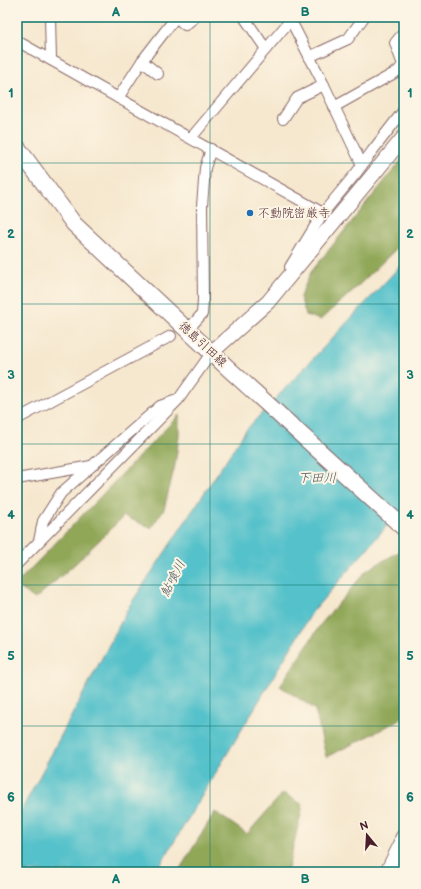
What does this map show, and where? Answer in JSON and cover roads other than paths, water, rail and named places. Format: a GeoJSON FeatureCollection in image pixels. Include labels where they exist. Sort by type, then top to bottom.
{"type":"FeatureCollection","features":[{"type":"Feature","properties":{"kind":"main road","name":"徳島引田線"},"geometry":{"type":"LineString","coordinates":[[17,147],[74,224],[230,370],[404,528]]}},
{"type":"Feature","properties":{"kind":"street"},"geometry":{"type":"LineString","coordinates":[[50,17],[51,60]]}},
{"type":"Feature","properties":{"kind":"street"},"geometry":{"type":"LineString","coordinates":[[118,98],[142,61],[176,17],[185,25],[195,17]]}},
{"type":"Feature","properties":{"kind":"street"},"geometry":{"type":"LineString","coordinates":[[244,17],[266,49]]}},
{"type":"Feature","properties":{"kind":"street"},"geometry":{"type":"LineString","coordinates":[[310,57],[348,39],[364,17]]}},
{"type":"Feature","properties":{"kind":"street"},"geometry":{"type":"LineString","coordinates":[[191,138],[291,18],[362,165]]}},
{"type":"Feature","properties":{"kind":"street"},"geometry":{"type":"LineString","coordinates":[[334,107],[398,71],[403,65],[396,43],[404,32]]}},
{"type":"Feature","properties":{"kind":"street"},"geometry":{"type":"LineString","coordinates":[[17,41],[324,213]]}},
{"type":"Feature","properties":{"kind":"street"},"geometry":{"type":"LineString","coordinates":[[142,61],[158,74]]}},
{"type":"Feature","properties":{"kind":"street"},"geometry":{"type":"LineString","coordinates":[[283,119],[297,98],[324,85]]}},
{"type":"Feature","properties":{"kind":"street"},"geometry":{"type":"LineString","coordinates":[[268,302],[324,213],[404,110]]}},
{"type":"Feature","properties":{"kind":"street"},"geometry":{"type":"LineString","coordinates":[[17,564],[178,400],[212,352],[268,302],[404,137]]}},
{"type":"Feature","properties":{"kind":"street"},"geometry":{"type":"LineString","coordinates":[[193,324],[202,314],[202,206],[205,168],[211,149]]}},
{"type":"Feature","properties":{"kind":"street"},"geometry":{"type":"LineString","coordinates":[[17,419],[171,336]]}},
{"type":"Feature","properties":{"kind":"street"},"geometry":{"type":"LineString","coordinates":[[39,542],[43,521],[61,493],[160,406],[178,400]]}},
{"type":"Feature","properties":{"kind":"street"},"geometry":{"type":"LineString","coordinates":[[17,479],[91,466]]}},
{"type":"Feature","properties":{"kind":"street"},"geometry":{"type":"LineString","coordinates":[[387,872],[404,838]]}},
{"type":"Feature","properties":{"kind":"street"},"geometry":{"type":"LineString","coordinates":[[396,872],[403,852],[404,838]]}},
{"type":"Feature","properties":{"kind":"water","name":"下田川"},"geometry":{"type":"Polygon","coordinates":[[[404,262],[404,506],[313,611],[156,872],[17,872],[17,819],[130,605],[246,430],[404,262]]]}},
{"type":"Feature","properties":{"kind":"place","name":"不動院密厳寺"},"geometry":{"type":"Point","coordinates":[250,213]}},
{"type":"Feature","properties":{"kind":"water label","name":"鮎喰川"},"geometry":{"type":"Point","coordinates":[172,578]}}]}
